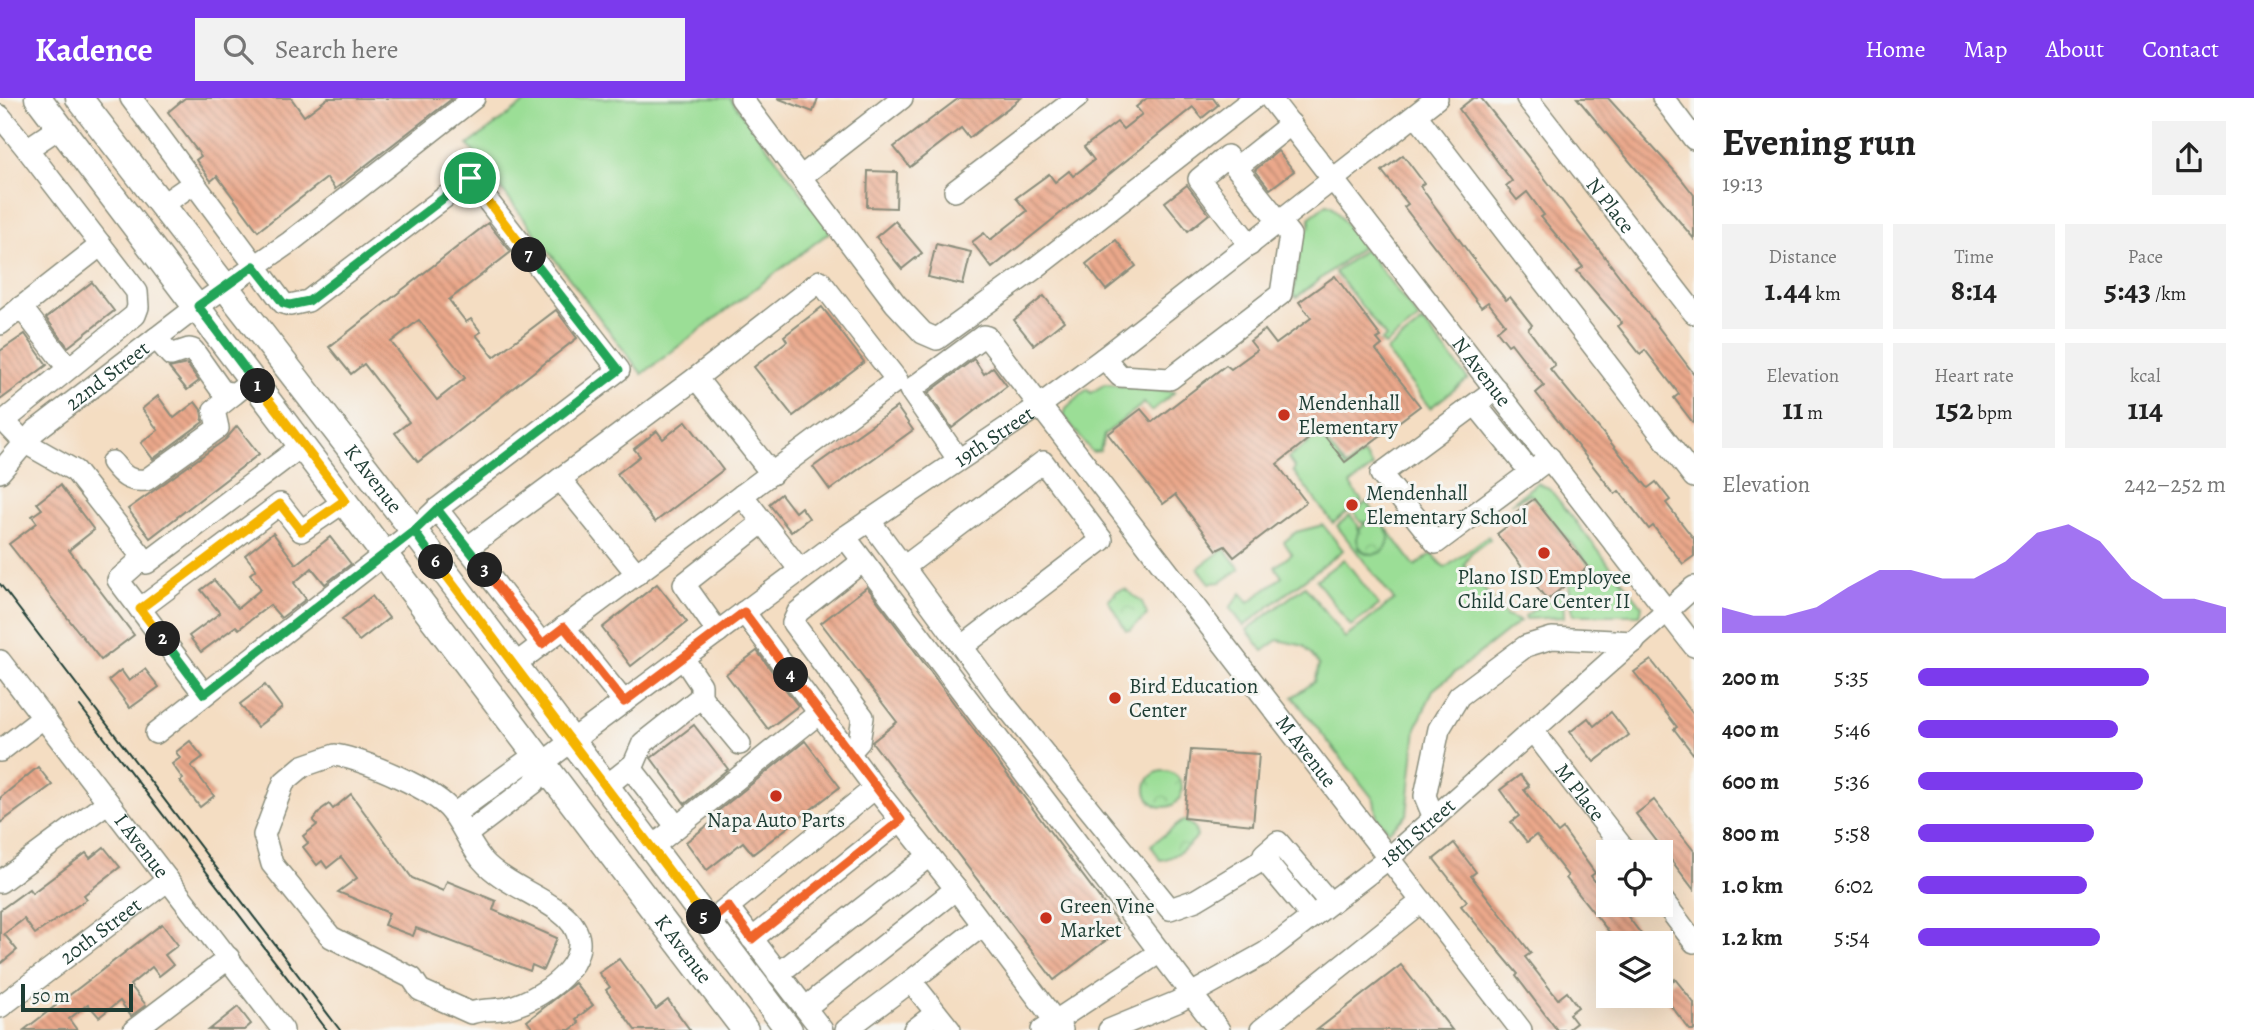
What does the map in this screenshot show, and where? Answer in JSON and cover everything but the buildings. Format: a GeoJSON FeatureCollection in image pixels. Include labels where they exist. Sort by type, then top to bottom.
{"type":"FeatureCollection","features":[{"type":"Feature","properties":{"kind":"main road","name":"K Avenue"},"geometry":{"type":"LineString","coordinates":[[38,98],[198,306],[243,387],[303,445],[740,1028]]}},
{"type":"Feature","properties":{"kind":"main road","name":"K Avenue"},"geometry":{"type":"LineString","coordinates":[[88,101],[224,288],[414,531],[652,848],[718,915],[779,989],[789,1030]]}},
{"type":"Feature","properties":{"kind":"main road"},"geometry":{"type":"LineString","coordinates":[[60,127],[88,101]]}},
{"type":"Feature","properties":{"kind":"street"},"geometry":{"type":"LineString","coordinates":[[131,98],[283,303],[290,305],[309,301],[470,178],[619,370],[437,509],[414,531],[156,733]]}},
{"type":"Feature","properties":{"kind":"street","name":"22nd Street"},"geometry":{"type":"LineString","coordinates":[[0,472],[24,442],[198,306],[290,242],[474,98]]}},
{"type":"Feature","properties":{"kind":"street"},"geometry":{"type":"LineString","coordinates":[[741,98],[895,303],[923,333],[937,340],[1254,98]]}},
{"type":"Feature","properties":{"kind":"street"},"geometry":{"type":"LineString","coordinates":[[802,176],[902,98]]}},
{"type":"Feature","properties":{"kind":"street"},"geometry":{"type":"LineString","coordinates":[[955,191],[1077,98]]}},
{"type":"Feature","properties":{"kind":"street","name":"N Avenue"},"geometry":{"type":"LineString","coordinates":[[1270,98],[1694,646]]}},
{"type":"Feature","properties":{"kind":"street","name":"19th Street"},"geometry":{"type":"LineString","coordinates":[[543,763],[845,537],[1039,406],[1104,358],[1437,98]]}},
{"type":"Feature","properties":{"kind":"street","name":"N Place"},"geometry":{"type":"LineString","coordinates":[[1527,98],[1694,313]]}},
{"type":"Feature","properties":{"kind":"street"},"geometry":{"type":"LineString","coordinates":[[1663,98],[1694,139]]}},
{"type":"Feature","properties":{"kind":"street"},"geometry":{"type":"LineString","coordinates":[[1416,115],[1694,477]]}},
{"type":"Feature","properties":{"kind":"street"},"geometry":{"type":"LineString","coordinates":[[0,116],[137,292],[138,307],[135,315],[2,421],[24,442],[75,471],[147,563],[303,445]]}},
{"type":"Feature","properties":{"kind":"street"},"geometry":{"type":"LineString","coordinates":[[1237,167],[1291,124]]}},
{"type":"Feature","properties":{"kind":"street"},"geometry":{"type":"LineString","coordinates":[[27,149],[60,127]]}},
{"type":"Feature","properties":{"kind":"street"},"geometry":{"type":"LineString","coordinates":[[1104,358],[1120,376],[1170,379],[1282,294],[1290,234],[1237,167],[1225,157],[1199,179],[1250,245]]}},
{"type":"Feature","properties":{"kind":"street"},"geometry":{"type":"LineString","coordinates":[[162,205],[194,183]]}},
{"type":"Feature","properties":{"kind":"street"},"geometry":{"type":"LineString","coordinates":[[0,324],[101,246]]}},
{"type":"Feature","properties":{"kind":"street"},"geometry":{"type":"LineString","coordinates":[[467,548],[696,378],[820,281],[897,380],[513,666]]}},
{"type":"Feature","properties":{"kind":"street"},"geometry":{"type":"LineString","coordinates":[[21,307],[68,368]]}},
{"type":"Feature","properties":{"kind":"street","name":"M Avenue"},"geometry":{"type":"LineString","coordinates":[[958,459],[910,390],[980,337],[987,337],[1521,1030]]}},
{"type":"Feature","properties":{"kind":"street"},"geometry":{"type":"LineString","coordinates":[[156,338],[171,355],[193,350],[222,391],[243,387]]}},
{"type":"Feature","properties":{"kind":"street"},"geometry":{"type":"LineString","coordinates":[[696,378],[772,474]]}},
{"type":"Feature","properties":{"kind":"street"},"geometry":{"type":"LineString","coordinates":[[112,463],[122,475],[132,481],[146,480],[218,428],[214,410],[243,387]]}},
{"type":"Feature","properties":{"kind":"street"},"geometry":{"type":"LineString","coordinates":[[1496,389],[1381,474],[1436,543],[1550,458]]}},
{"type":"Feature","properties":{"kind":"street"},"geometry":{"type":"LineString","coordinates":[[1476,405],[1531,473]]}},
{"type":"Feature","properties":{"kind":"street"},"geometry":{"type":"LineString","coordinates":[[904,567],[1043,462],[1102,540]]}},
{"type":"Feature","properties":{"kind":"street"},"geometry":{"type":"LineString","coordinates":[[560,479],[637,574]]}},
{"type":"Feature","properties":{"kind":"street"},"geometry":{"type":"LineString","coordinates":[[742,495],[800,570]]}},
{"type":"Feature","properties":{"kind":"street"},"geometry":{"type":"LineString","coordinates":[[140,609],[280,504],[301,531],[345,500]]}},
{"type":"Feature","properties":{"kind":"street"},"geometry":{"type":"LineString","coordinates":[[437,509],[542,644]]}},
{"type":"Feature","properties":{"kind":"street"},"geometry":{"type":"LineString","coordinates":[[869,520],[1001,701],[1170,909],[1196,900],[1266,858]]}},
{"type":"Feature","properties":{"kind":"street"},"geometry":{"type":"LineString","coordinates":[[963,646],[1128,520]]}},
{"type":"Feature","properties":{"kind":"street"},"geometry":{"type":"LineString","coordinates":[[718,632],[684,584],[763,522]]}},
{"type":"Feature","properties":{"kind":"street"},"geometry":{"type":"LineString","coordinates":[[845,537],[1219,1030]]}},
{"type":"Feature","properties":{"kind":"street"},"geometry":{"type":"LineString","coordinates":[[143,558],[118,580],[204,694]]}},
{"type":"Feature","properties":{"kind":"street"},"geometry":{"type":"LineString","coordinates":[[762,636],[793,623],[798,612],[863,561]]}},
{"type":"Feature","properties":{"kind":"street","name":"18th Street"},"geometry":{"type":"LineString","coordinates":[[1110,1030],[1157,1021],[1192,995],[1265,953],[1312,918],[1389,858],[1694,587]]}},
{"type":"Feature","properties":{"kind":"street"},"geometry":{"type":"LineString","coordinates":[[744,612],[849,753],[983,925],[1053,1027],[1160,952]]}},
{"type":"Feature","properties":{"kind":"street"},"geometry":{"type":"LineString","coordinates":[[793,623],[863,717],[859,742],[849,753]]}},
{"type":"Feature","properties":{"kind":"street"},"geometry":{"type":"LineString","coordinates":[[564,627],[624,702]]}},
{"type":"Feature","properties":{"kind":"street"},"geometry":{"type":"LineString","coordinates":[[1434,818],[1425,796],[1439,729],[1459,696],[1526,646],[1552,638],[1634,642]]}},
{"type":"Feature","properties":{"kind":"street"},"geometry":{"type":"LineString","coordinates":[[682,658],[701,685],[701,697],[740,744]]}},
{"type":"Feature","properties":{"kind":"street","name":"I Avenue"},"geometry":{"type":"LineString","coordinates":[[0,662],[283,1030]]}},
{"type":"Feature","properties":{"kind":"street"},"geometry":{"type":"LineString","coordinates":[[605,787],[630,768],[643,743],[701,697]]}},
{"type":"Feature","properties":{"kind":"street"},"geometry":{"type":"LineString","coordinates":[[652,848],[819,713]]}},
{"type":"Feature","properties":{"kind":"street"},"geometry":{"type":"LineString","coordinates":[[0,751],[44,717]]}},
{"type":"Feature","properties":{"kind":"street","name":"M Place"},"geometry":{"type":"LineString","coordinates":[[1533,731],[1617,840]]}},
{"type":"Feature","properties":{"kind":"street"},"geometry":{"type":"LineString","coordinates":[[335,755],[355,758],[435,794],[454,814],[467,834],[480,859],[494,871],[560,912],[576,928],[580,941],[578,957],[569,971],[554,983],[506,1008],[486,1007],[471,1013],[420,990],[412,978],[331,937],[272,864],[264,835],[284,782],[303,766],[335,755]]}},
{"type":"Feature","properties":{"kind":"street"},"geometry":{"type":"LineString","coordinates":[[454,814],[524,763],[543,763],[534,783],[467,834]]}},
{"type":"Feature","properties":{"kind":"street"},"geometry":{"type":"LineString","coordinates":[[630,768],[677,827]]}},
{"type":"Feature","properties":{"kind":"street"},"geometry":{"type":"LineString","coordinates":[[822,1030],[805,1008],[779,989],[752,939],[718,915],[876,788]]}},
{"type":"Feature","properties":{"kind":"street"},"geometry":{"type":"LineString","coordinates":[[0,882],[108,802]]}},
{"type":"Feature","properties":{"kind":"street"},"geometry":{"type":"LineString","coordinates":[[752,939],[901,820]]}},
{"type":"Feature","properties":{"kind":"street"},"geometry":{"type":"LineString","coordinates":[[1312,918],[1264,854],[1278,842],[1331,903]]}},
{"type":"Feature","properties":{"kind":"street"},"geometry":{"type":"LineString","coordinates":[[740,1028],[779,989],[929,856]]}},
{"type":"Feature","properties":{"kind":"street","name":"20th Street"},"geometry":{"type":"LineString","coordinates":[[0,1007],[168,880]]}},
{"type":"Feature","properties":{"kind":"street"},"geometry":{"type":"LineString","coordinates":[[805,1008],[956,889]]}},
{"type":"Feature","properties":{"kind":"street"},"geometry":{"type":"LineString","coordinates":[[1261,1030],[1422,901]]}},
{"type":"Feature","properties":{"kind":"street"},"geometry":{"type":"LineString","coordinates":[[1673,914],[1694,942]]}},
{"type":"Feature","properties":{"kind":"street"},"geometry":{"type":"LineString","coordinates":[[846,1030],[983,925]]}},
{"type":"Feature","properties":{"kind":"street"},"geometry":{"type":"LineString","coordinates":[[134,1030],[229,958]]}},
{"type":"Feature","properties":{"kind":"street"},"geometry":{"type":"LineString","coordinates":[[911,981],[943,1022],[914,1030]]}},
{"type":"Feature","properties":{"kind":"green space"},"geometry":{"type":"Polygon","coordinates":[[[531,98],[730,98],[831,231],[642,374],[468,145],[531,98]]]}},
{"type":"Feature","properties":{"kind":"green space"},"geometry":{"type":"Polygon","coordinates":[[[1327,204],[1332,206],[1363,246],[1297,297],[1293,295],[1302,233],[1310,227],[1310,217],[1327,204]]]}},
{"type":"Feature","properties":{"kind":"green space"},"geometry":{"type":"Polygon","coordinates":[[[1365,249],[1419,319],[1385,345],[1381,341],[1386,337],[1335,272],[1365,249]]]}},
{"type":"Feature","properties":{"kind":"green space"},"geometry":{"type":"Polygon","coordinates":[[[1423,322],[1468,379],[1430,408],[1386,351],[1423,322]]]}},
{"type":"Feature","properties":{"kind":"green space"},"geometry":{"type":"Polygon","coordinates":[[[1105,384],[1175,392],[1151,411],[1144,403],[1104,435],[1100,451],[1092,452],[1064,416],[1066,408],[1087,389],[1091,393],[1105,384]]]}},
{"type":"Feature","properties":{"kind":"green space"},"geometry":{"type":"Polygon","coordinates":[[[1320,434],[1346,467],[1363,454],[1373,467],[1350,485],[1362,501],[1333,523],[1293,471],[1295,468],[1288,458],[1320,434]]]}},
{"type":"Feature","properties":{"kind":"green space"},"geometry":{"type":"Polygon","coordinates":[[[1537,483],[1549,488],[1642,606],[1640,615],[1573,615],[1569,585],[1591,567],[1530,494],[1510,504],[1537,483]]]}},
{"type":"Feature","properties":{"kind":"green space"},"geometry":{"type":"Polygon","coordinates":[[[1367,502],[1415,566],[1432,554],[1445,568],[1488,536],[1490,539],[1471,553],[1464,565],[1506,616],[1520,621],[1433,690],[1416,728],[1407,815],[1389,831],[1377,818],[1374,800],[1293,697],[1314,682],[1319,665],[1304,646],[1278,640],[1263,651],[1247,630],[1305,586],[1345,638],[1394,600],[1337,526],[1350,515],[1358,525],[1358,548],[1367,554],[1383,551],[1389,538],[1384,526],[1375,520],[1362,523],[1354,512],[1367,502]]]}},
{"type":"Feature","properties":{"kind":"green space"},"geometry":{"type":"Polygon","coordinates":[[[1373,522],[1384,527],[1389,538],[1384,549],[1373,554],[1362,549],[1357,538],[1362,527],[1373,522]]]}},
{"type":"Feature","properties":{"kind":"green space"},"geometry":{"type":"Polygon","coordinates":[[[1323,525],[1343,550],[1244,626],[1230,608],[1241,593],[1249,602],[1282,577],[1275,567],[1292,554],[1284,542],[1296,532],[1323,525]]]}},
{"type":"Feature","properties":{"kind":"green space"},"geometry":{"type":"Polygon","coordinates":[[[1224,549],[1240,569],[1221,582],[1210,583],[1198,568],[1224,549]]]}},
{"type":"Feature","properties":{"kind":"green space"},"geometry":{"type":"Polygon","coordinates":[[[1344,559],[1379,605],[1351,626],[1316,580],[1344,559]]]}},
{"type":"Feature","properties":{"kind":"green space"},"geometry":{"type":"Polygon","coordinates":[[[1125,589],[1142,602],[1147,615],[1130,630],[1126,630],[1108,600],[1117,591],[1125,589]]]}},
{"type":"Feature","properties":{"kind":"green space"},"geometry":{"type":"Polygon","coordinates":[[[1559,592],[1563,593],[1564,617],[1526,619],[1525,616],[1559,592]]]}},
{"type":"Feature","properties":{"kind":"green space"},"geometry":{"type":"Polygon","coordinates":[[[1164,771],[1177,776],[1182,789],[1177,802],[1164,807],[1151,802],[1146,789],[1151,776],[1164,771]]]}},
{"type":"Feature","properties":{"kind":"green space"},"geometry":{"type":"Polygon","coordinates":[[[1184,820],[1194,827],[1197,836],[1181,851],[1160,860],[1151,845],[1184,820]]]}},
{"type":"Feature","properties":{"kind":"tram line"},"geometry":{"type":"LineString","coordinates":[[0,584],[340,1030]]}},
{"type":"Feature","properties":{"kind":"tram line"},"geometry":{"type":"LineString","coordinates":[[80,706],[327,1030]]}},
{"type":"Feature","properties":{"kind":"place","name":"Mendenhall Elementary"},"geometry":{"type":"Point","coordinates":[1284,415]}},
{"type":"Feature","properties":{"kind":"place","name":"Mendenhall Elementary School"},"geometry":{"type":"Point","coordinates":[1352,505]}},
{"type":"Feature","properties":{"kind":"place","name":"Plano ISD Employee Child Care Center II"},"geometry":{"type":"Point","coordinates":[1544,553]}},
{"type":"Feature","properties":{"kind":"place","name":"Bird Education Center"},"geometry":{"type":"Point","coordinates":[1115,698]}},
{"type":"Feature","properties":{"kind":"place","name":"Napa Auto Parts"},"geometry":{"type":"Point","coordinates":[776,796]}},
{"type":"Feature","properties":{"kind":"place","name":"Green Vine Market"},"geometry":{"type":"Point","coordinates":[1046,918]}},
{"type":"Feature","properties":{"kind":"route"},"geometry":{"type":"LineString","coordinates":[[470,178],[309,301],[290,305],[283,303],[254,266],[198,306],[345,500],[301,531],[280,504],[140,609],[204,694],[414,531],[437,509],[542,644],[564,627],[624,702],[744,612],[901,820],[752,939],[728,906],[708,923],[414,531],[437,509],[619,370],[470,178]]}}]}
